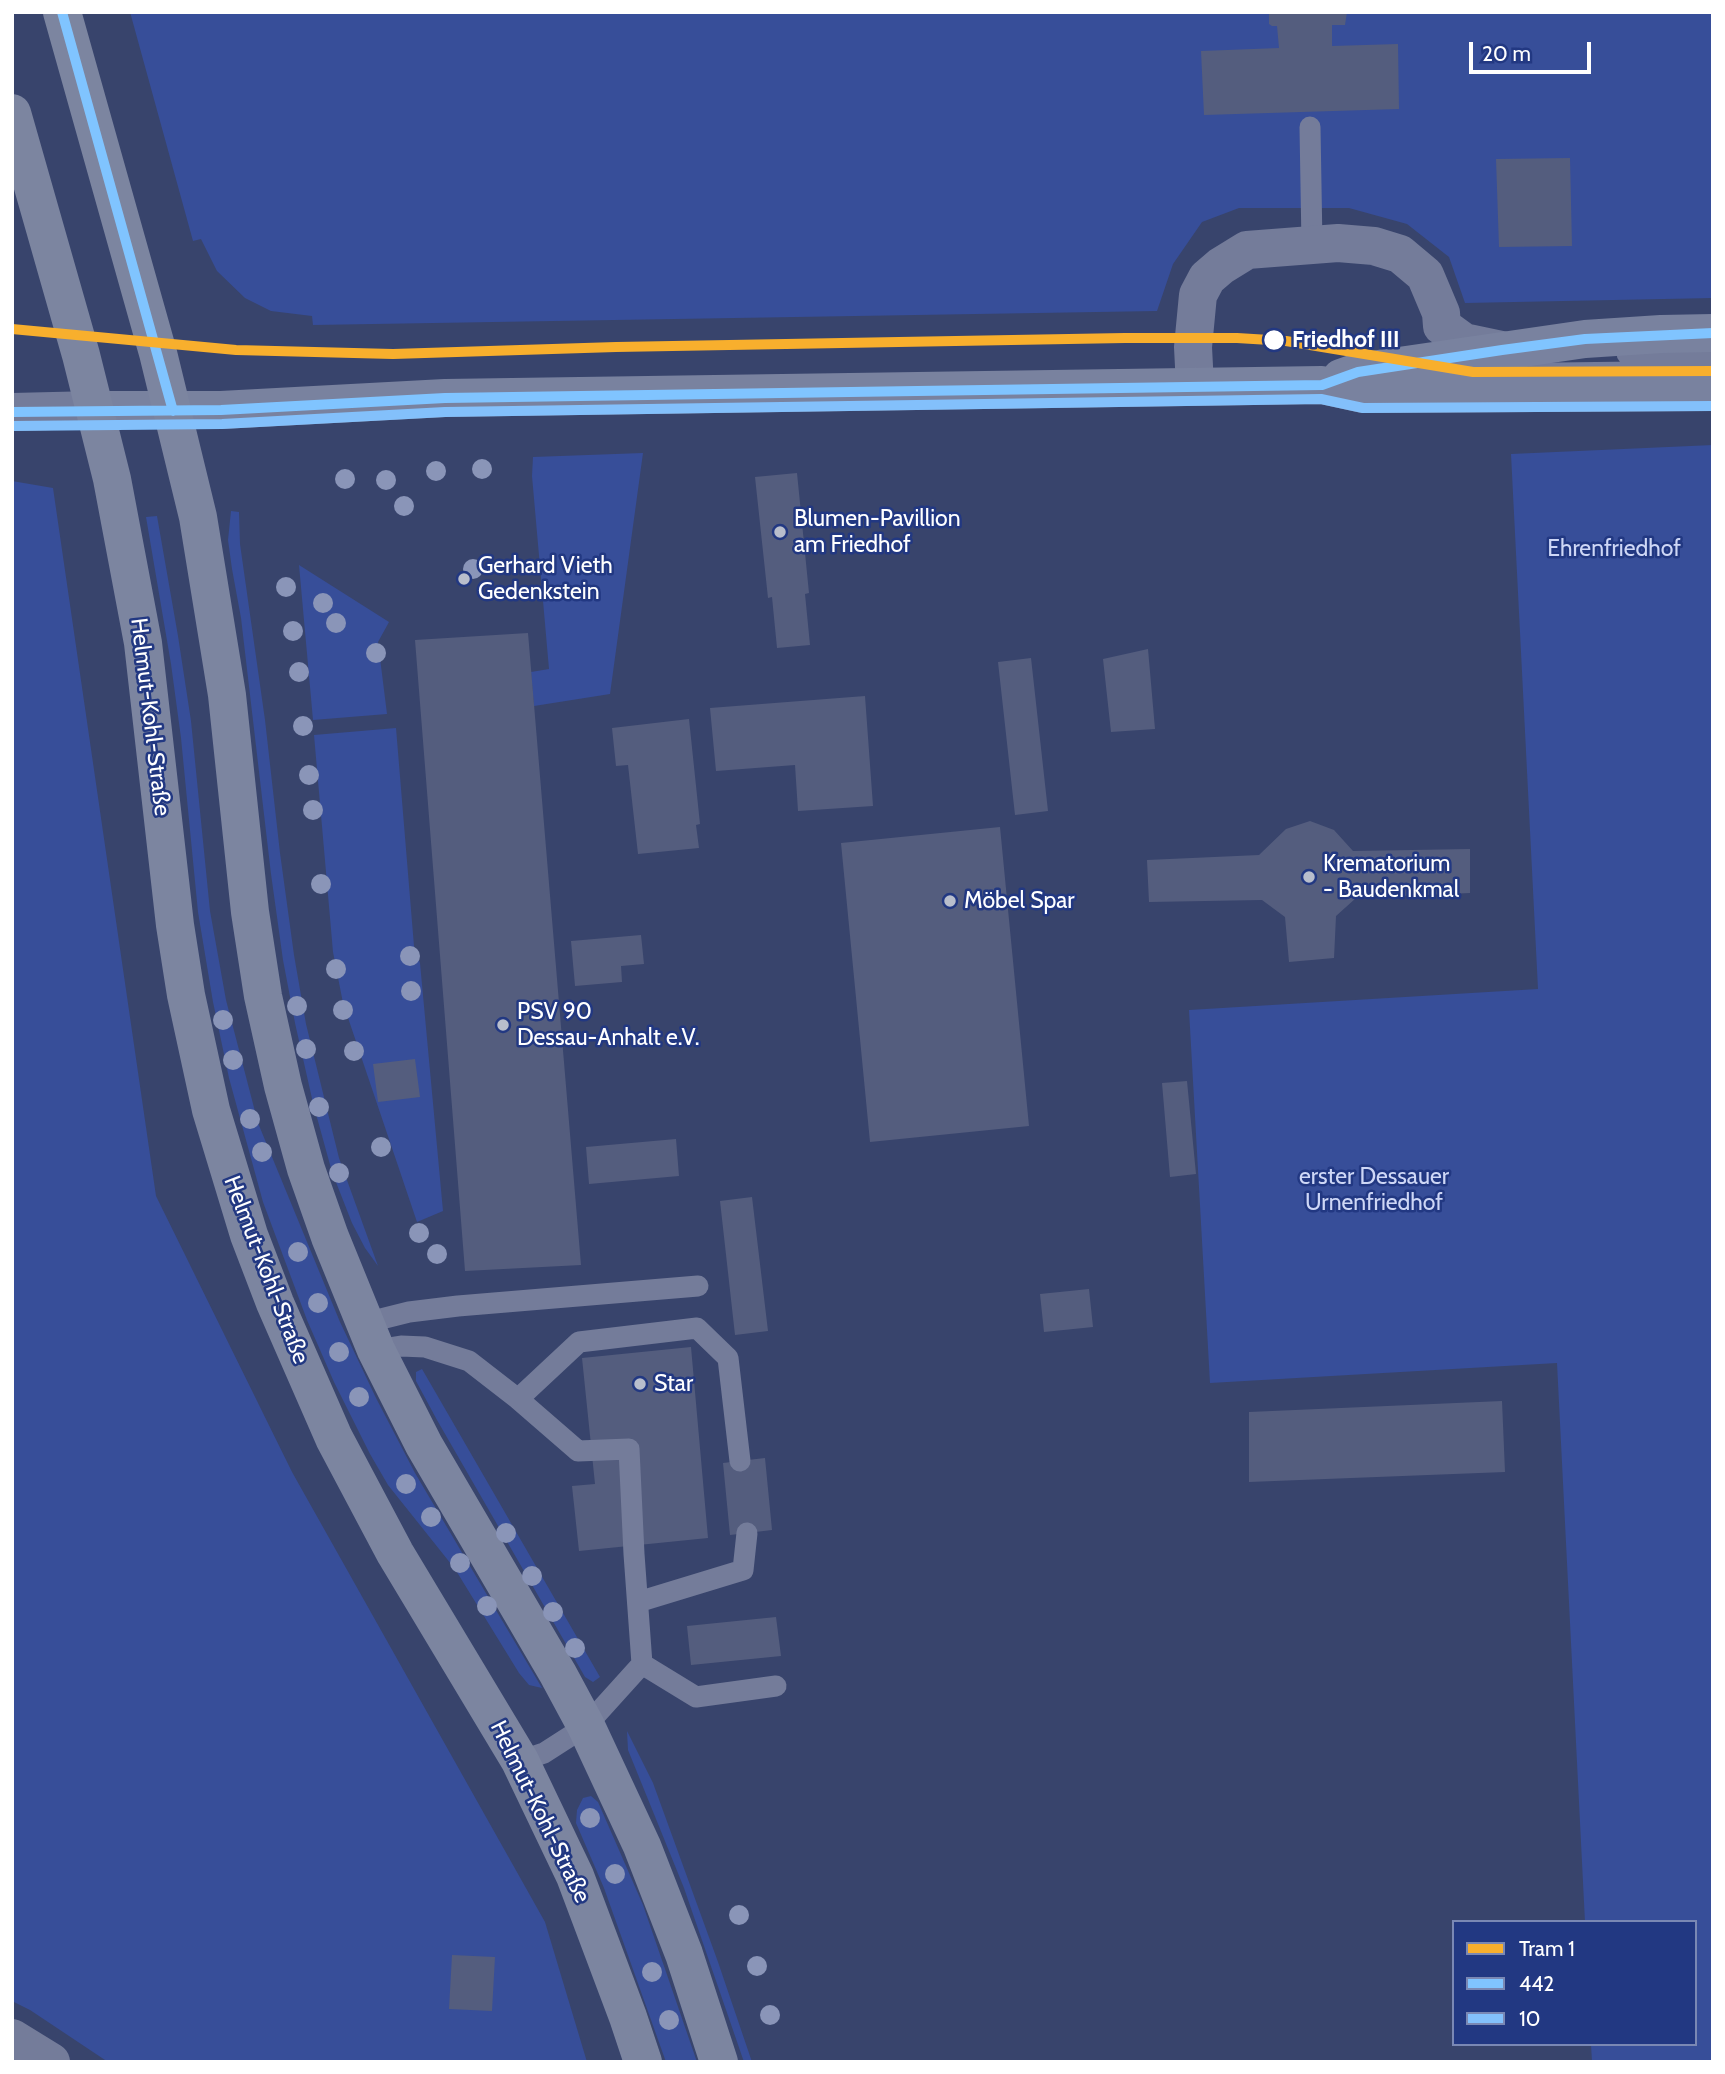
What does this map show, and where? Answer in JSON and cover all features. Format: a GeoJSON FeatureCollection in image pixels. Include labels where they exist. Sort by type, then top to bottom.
{"type":"FeatureCollection","features":[{"type":"Feature","properties":{"kind":"main road"},"geometry":{"type":"LineString","coordinates":[[62,12],[173,411],[198,517],[227,695],[250,912],[263,996],[283,1086],[306,1169],[330,1237],[371,1336],[424,1445],[558,1674],[586,1726],[642,1846],[684,1954],[719,2062]]}},
{"type":"Feature","properties":{"kind":"main road","name":"Helmut-Kohl-Straße"},"geometry":{"type":"LineString","coordinates":[[12,113],[115,491],[143,643],[172,899],[186,995],[211,1110],[249,1235],[275,1303],[334,1438],[395,1553],[520,1761],[575,1876],[643,2062]]}},
{"type":"Feature","properties":{"kind":"main road"},"geometry":{"type":"LineString","coordinates":[[1322,385],[1358,372],[1487,358],[1585,339],[1713,333]]}},
{"type":"Feature","properties":{"kind":"main road"},"geometry":{"type":"LineString","coordinates":[[95,410],[173,411],[445,398],[1195,386],[1322,385],[1363,394],[1713,392]]}},
{"type":"Feature","properties":{"kind":"street"},"geometry":{"type":"LineString","coordinates":[[1195,386],[1193,347],[1198,295],[1207,278],[1247,250],[1338,243],[1374,246],[1400,254],[1425,275],[1441,313],[1442,327],[1487,358]]}},
{"type":"Feature","properties":{"kind":"street"},"geometry":{"type":"LineString","coordinates":[[12,412],[95,410]]}},
{"type":"Feature","properties":{"kind":"street"},"geometry":{"type":"LineString","coordinates":[[12,2038],[51,2062]]}},
{"type":"Feature","properties":{"kind":"lane"},"geometry":{"type":"LineString","coordinates":[[1310,127],[1312,245]]}},
{"type":"Feature","properties":{"kind":"lane"},"geometry":{"type":"LineString","coordinates":[[1400,394],[1487,358],[1713,353]]}},
{"type":"Feature","properties":{"kind":"lane"},"geometry":{"type":"LineString","coordinates":[[1487,358],[1557,373],[1713,371]]}},
{"type":"Feature","properties":{"kind":"lane"},"geometry":{"type":"LineString","coordinates":[[371,1336],[409,1312],[698,1286]]}},
{"type":"Feature","properties":{"kind":"lane"},"geometry":{"type":"LineString","coordinates":[[518,1399],[579,1342],[697,1328],[727,1358],[740,1461]]}},
{"type":"Feature","properties":{"kind":"lane"},"geometry":{"type":"LineString","coordinates":[[371,1336],[401,1346],[425,1347],[469,1361],[578,1451],[629,1449],[642,1664],[586,1726],[544,1753],[520,1761]]}},
{"type":"Feature","properties":{"kind":"lane"},"geometry":{"type":"LineString","coordinates":[[638,1601],[743,1570],[747,1533]]}},
{"type":"Feature","properties":{"kind":"lane"},"geometry":{"type":"LineString","coordinates":[[642,1664],[696,1697],[776,1686]]}},
{"type":"Feature","properties":{"kind":"green space"},"geometry":{"type":"Polygon","coordinates":[[[130,12],[1713,12],[1713,298],[1465,303],[1449,257],[1407,224],[1349,208],[1239,208],[1202,222],[1173,264],[1157,311],[313,325],[312,316],[271,311],[245,298],[217,271],[201,239],[193,241],[130,12]]]}},
{"type":"Feature","properties":{"kind":"green space","name":"Ehrenfriedhof"},"geometry":{"type":"Polygon","coordinates":[[[1713,445],[1713,2062],[1592,2062],[1591,2046],[1697,2046],[1697,1920],[1585,1920],[1557,1363],[1210,1383],[1189,1010],[1538,989],[1511,454],[1713,445]]]}},
{"type":"Feature","properties":{"kind":"green space"},"geometry":{"type":"Polygon","coordinates":[[[643,453],[610,694],[534,706],[531,672],[549,669],[532,476],[533,457],[643,453]]]}},
{"type":"Feature","properties":{"kind":"green space"},"geometry":{"type":"Polygon","coordinates":[[[12,481],[53,488],[156,1196],[292,1472],[545,1922],[587,2062],[108,2062],[12,2001],[12,481]]]}},
{"type":"Feature","properties":{"kind":"green space"},"geometry":{"type":"Polygon","coordinates":[[[231,511],[239,512],[240,544],[265,720],[280,853],[306,1024],[339,1158],[378,1266],[352,1223],[332,1172],[295,1023],[271,874],[241,618],[228,540],[231,511]]]}},
{"type":"Feature","properties":{"kind":"green space"},"geometry":{"type":"Polygon","coordinates":[[[157,516],[191,721],[210,911],[226,1000],[258,1123],[340,1322],[376,1398],[415,1473],[542,1688],[529,1685],[519,1673],[455,1569],[388,1485],[370,1454],[307,1320],[263,1202],[229,1078],[198,912],[181,738],[146,517],[157,516]]]}},
{"type":"Feature","properties":{"kind":"green space"},"geometry":{"type":"Polygon","coordinates":[[[299,565],[389,622],[378,642],[387,714],[313,720],[299,565]]]}},
{"type":"Feature","properties":{"kind":"green space"},"geometry":{"type":"Polygon","coordinates":[[[396,728],[414,946],[420,963],[443,1211],[417,1222],[343,1003],[333,952],[314,735],[396,728]]]}},
{"type":"Feature","properties":{"kind":"green space"},"geometry":{"type":"Polygon","coordinates":[[[422,1369],[600,1677],[593,1682],[585,1677],[437,1420],[416,1381],[416,1372],[422,1369]]]}},
{"type":"Feature","properties":{"kind":"green space"},"geometry":{"type":"Polygon","coordinates":[[[627,1731],[653,1783],[752,2062],[744,2062],[684,1888],[628,1750],[627,1731]]]}},
{"type":"Feature","properties":{"kind":"green space"},"geometry":{"type":"Polygon","coordinates":[[[591,1796],[598,1802],[643,1905],[697,2062],[666,2062],[604,1888],[576,1823],[577,1810],[583,1798],[591,1796]]]}},
{"type":"Feature","properties":{"kind":"building"},"geometry":{"type":"Polygon","coordinates":[[[1269,12],[1347,12],[1345,25],[1332,25],[1332,46],[1398,44],[1399,109],[1204,115],[1201,51],[1279,48],[1277,26],[1269,24],[1269,12]]]}},
{"type":"Feature","properties":{"kind":"building"},"geometry":{"type":"Polygon","coordinates":[[[1570,158],[1572,246],[1499,247],[1496,159],[1570,158]]]}},
{"type":"Feature","properties":{"kind":"building"},"geometry":{"type":"Polygon","coordinates":[[[797,473],[809,593],[805,594],[810,645],[777,648],[772,597],[768,598],[755,477],[797,473]]]}},
{"type":"Feature","properties":{"kind":"building","name":"PSV 90 Dessau-Anhalt e.V."},"geometry":{"type":"Polygon","coordinates":[[[528,633],[581,1265],[465,1271],[415,640],[528,633]]]}},
{"type":"Feature","properties":{"kind":"building"},"geometry":{"type":"Polygon","coordinates":[[[1148,649],[1155,729],[1111,732],[1103,659],[1148,649]]]}},
{"type":"Feature","properties":{"kind":"building"},"geometry":{"type":"Polygon","coordinates":[[[1031,658],[1048,811],[1015,815],[998,662],[1031,658]]]}},
{"type":"Feature","properties":{"kind":"building"},"geometry":{"type":"Polygon","coordinates":[[[865,696],[873,806],[798,811],[795,765],[716,771],[710,708],[865,696]]]}},
{"type":"Feature","properties":{"kind":"building"},"geometry":{"type":"Polygon","coordinates":[[[689,719],[700,824],[696,825],[699,848],[638,854],[628,765],[616,766],[612,728],[689,719]]]}},
{"type":"Feature","properties":{"kind":"building","name":"Krematorium - Baudenkmal"},"geometry":{"type":"Polygon","coordinates":[[[1310,821],[1334,830],[1353,851],[1470,849],[1470,893],[1356,898],[1336,916],[1334,958],[1289,962],[1285,917],[1262,900],[1149,902],[1147,860],[1259,855],[1286,829],[1310,821]]]}},
{"type":"Feature","properties":{"kind":"building"},"geometry":{"type":"Polygon","coordinates":[[[1000,827],[1029,1126],[870,1142],[841,843],[1000,827]]]}},
{"type":"Feature","properties":{"kind":"building"},"geometry":{"type":"Polygon","coordinates":[[[641,935],[644,964],[621,966],[622,982],[575,986],[571,941],[641,935]]]}},
{"type":"Feature","properties":{"kind":"building"},"geometry":{"type":"Polygon","coordinates":[[[415,1059],[420,1097],[378,1102],[373,1064],[415,1059]]]}},
{"type":"Feature","properties":{"kind":"building"},"geometry":{"type":"Polygon","coordinates":[[[1187,1081],[1196,1174],[1170,1177],[1162,1083],[1187,1081]]]}},
{"type":"Feature","properties":{"kind":"building"},"geometry":{"type":"Polygon","coordinates":[[[676,1139],[679,1176],[589,1184],[586,1147],[676,1139]]]}},
{"type":"Feature","properties":{"kind":"building"},"geometry":{"type":"Polygon","coordinates":[[[752,1197],[768,1331],[735,1335],[720,1201],[752,1197]]]}},
{"type":"Feature","properties":{"kind":"building"},"geometry":{"type":"Polygon","coordinates":[[[1089,1289],[1093,1327],[1044,1332],[1040,1294],[1089,1289]]]}},
{"type":"Feature","properties":{"kind":"building"},"geometry":{"type":"Polygon","coordinates":[[[691,1347],[708,1538],[579,1551],[572,1486],[595,1484],[582,1358],[691,1347]]]}},
{"type":"Feature","properties":{"kind":"building"},"geometry":{"type":"Polygon","coordinates":[[[1502,1401],[1505,1472],[1249,1482],[1249,1412],[1502,1401]]]}},
{"type":"Feature","properties":{"kind":"building"},"geometry":{"type":"Polygon","coordinates":[[[765,1458],[772,1530],[730,1535],[723,1463],[765,1458]]]}},
{"type":"Feature","properties":{"kind":"building"},"geometry":{"type":"Polygon","coordinates":[[[776,1617],[781,1656],[691,1665],[687,1626],[776,1617]]]}},
{"type":"Feature","properties":{"kind":"building"},"geometry":{"type":"Polygon","coordinates":[[[452,1955],[495,1957],[492,2011],[449,2009],[452,1955]]]}},
{"type":"Feature","properties":{"kind":"tram line","name":"1"},"geometry":{"type":"LineString","coordinates":[[12,329],[236,350],[393,354],[616,347],[1237,338],[1286,341],[1473,372],[1713,371]]}},
{"type":"Feature","properties":{"kind":"transit line","name":"442"},"geometry":{"type":"LineString","coordinates":[[62,12],[173,411]]}},
{"type":"Feature","properties":{"kind":"transit line","name":"442"},"geometry":{"type":"LineString","coordinates":[[12,412],[221,410],[445,398],[1322,385],[1358,372],[1502,350],[1585,339],[1713,333]]}},
{"type":"Feature","properties":{"kind":"transit line","name":"10"},"geometry":{"type":"LineString","coordinates":[[12,426],[222,424],[445,412],[1321,399],[1363,408],[1713,406]]}},
{"type":"Feature","properties":{"kind":"place","name":"Friedhof III"},"geometry":{"type":"Point","coordinates":[1274,340]}},
{"type":"Feature","properties":{"kind":"place","name":"Blumen-Pavillion am Friedhof"},"geometry":{"type":"Point","coordinates":[780,532]}},
{"type":"Feature","properties":{"kind":"place","name":"Gerhard Vieth Gedenkstein"},"geometry":{"type":"Point","coordinates":[464,579]}},
{"type":"Feature","properties":{"kind":"place","name":"Krematorium - Baudenkmal"},"geometry":{"type":"Point","coordinates":[1309,877]}},
{"type":"Feature","properties":{"kind":"place","name":"Möbel Spar"},"geometry":{"type":"Point","coordinates":[950,901]}},
{"type":"Feature","properties":{"kind":"place","name":"PSV 90 Dessau-Anhalt e.V."},"geometry":{"type":"Point","coordinates":[503,1025]}},
{"type":"Feature","properties":{"kind":"place","name":"Star"},"geometry":{"type":"Point","coordinates":[640,1384]}},
{"type":"Feature","properties":{"kind":"park label","name":"erster Dessauer Urnenfriedhof"},"geometry":{"type":"Point","coordinates":[1374,1190]}}]}
